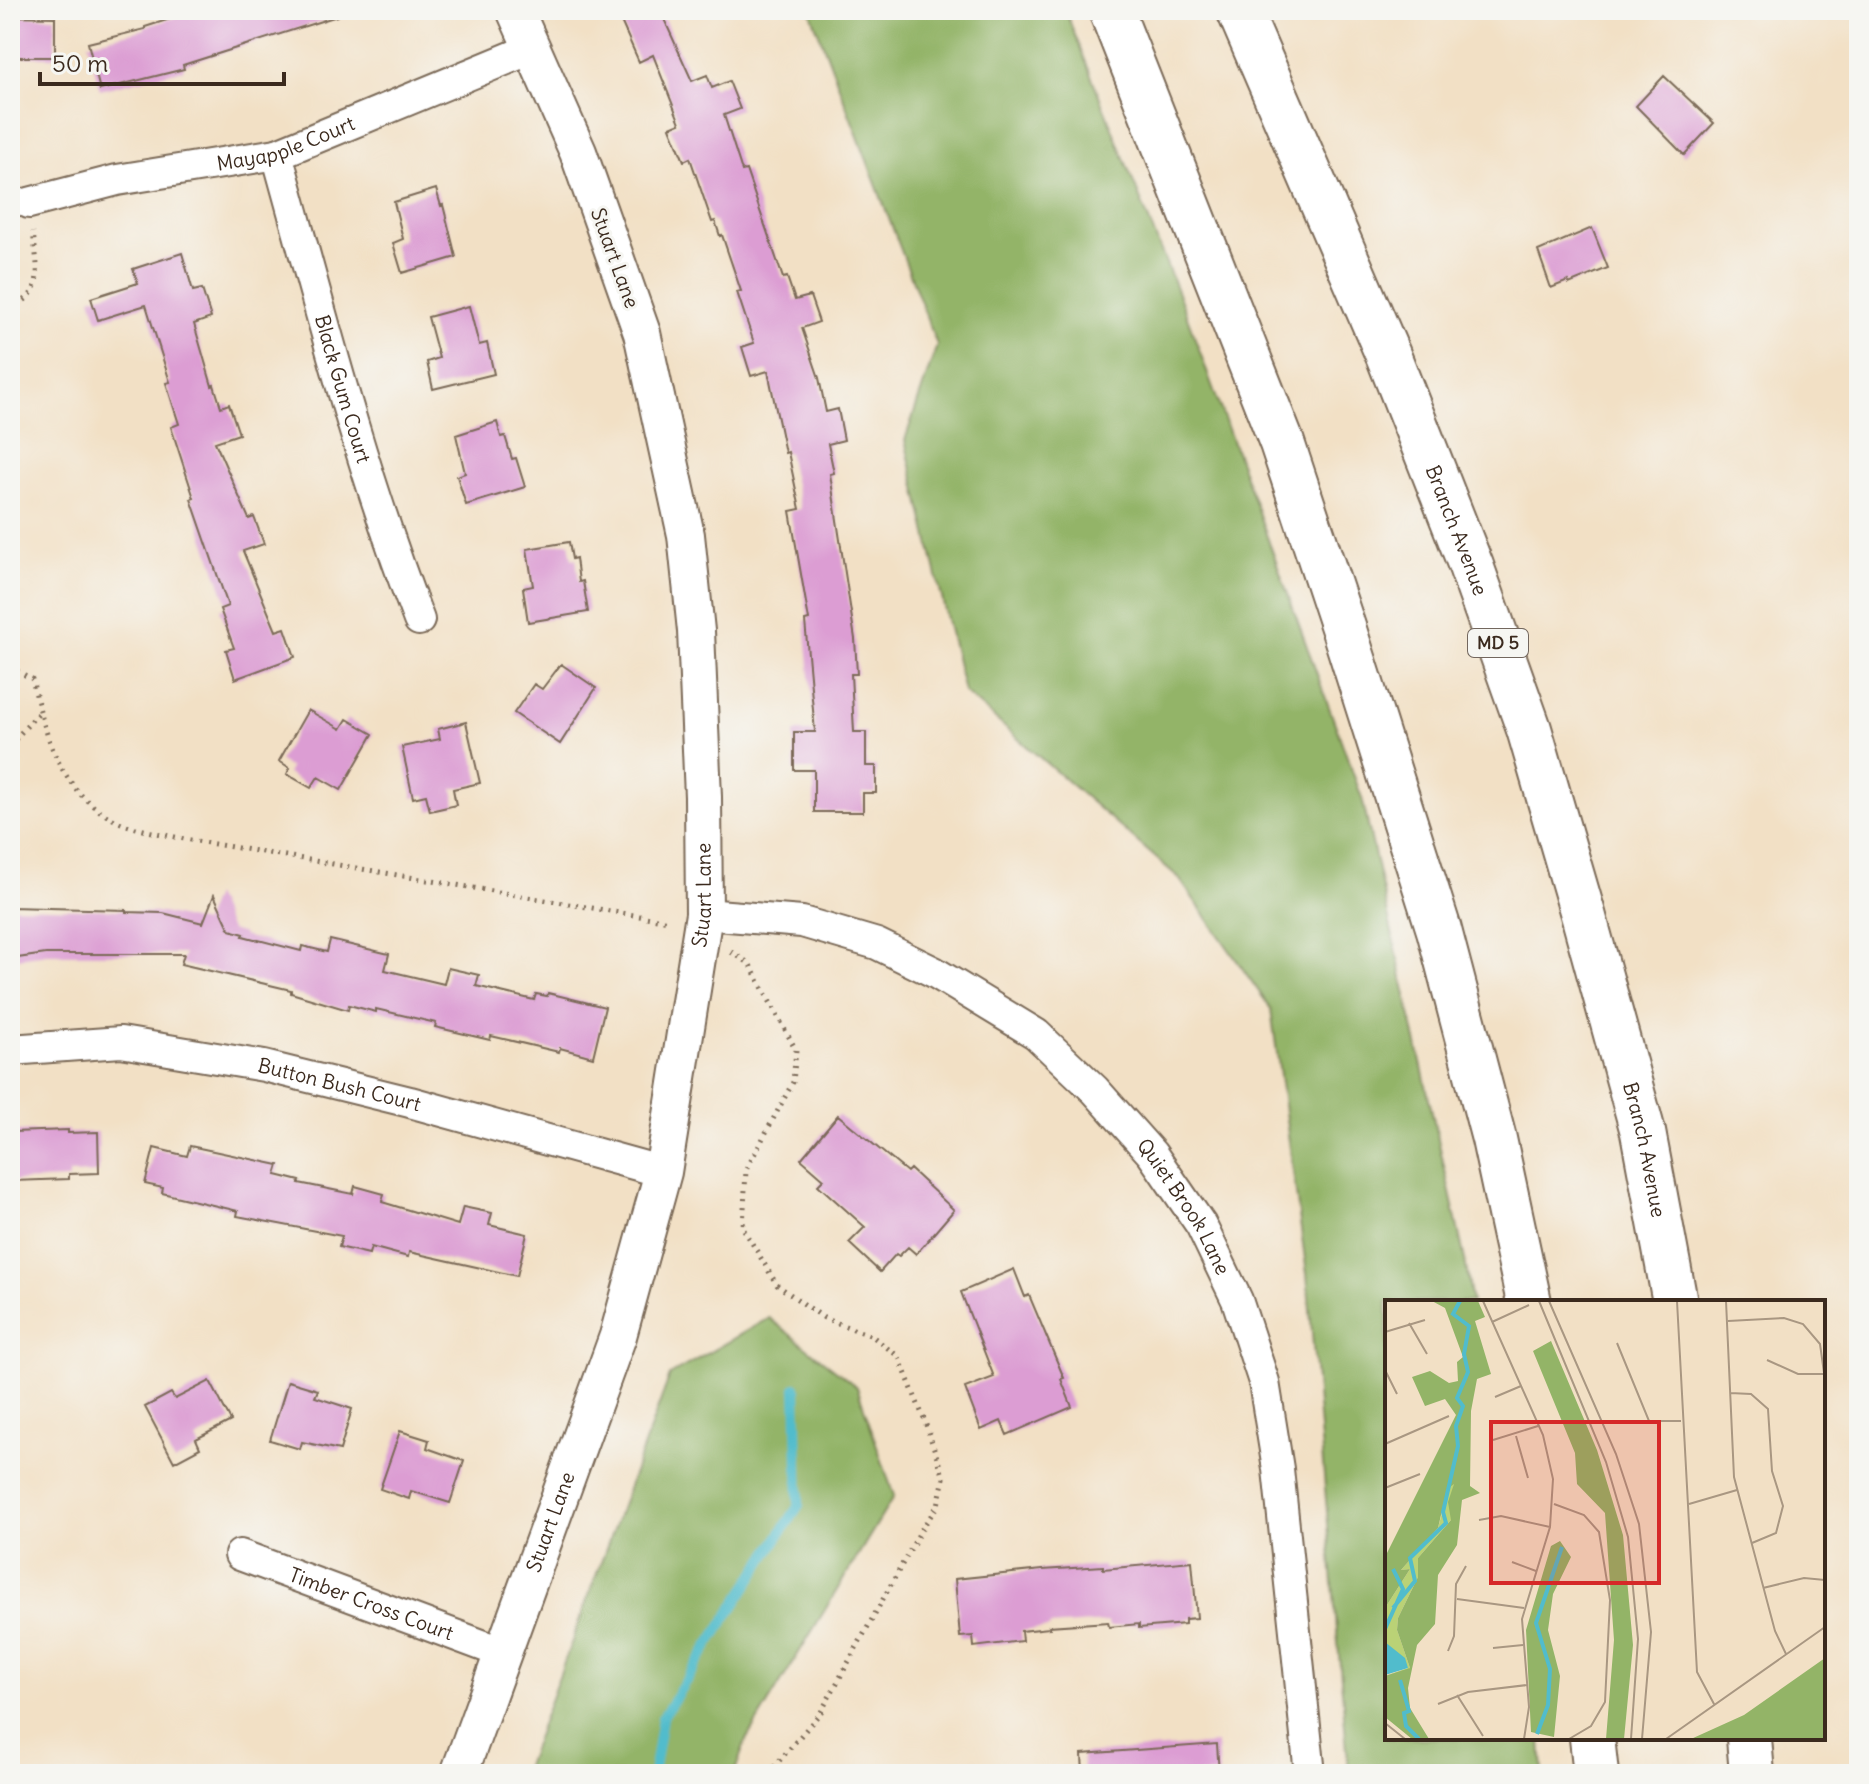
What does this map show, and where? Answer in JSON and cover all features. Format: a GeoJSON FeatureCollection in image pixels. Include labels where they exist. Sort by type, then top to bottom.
{"type":"FeatureCollection","features":[{"type":"Feature","properties":{"kind":"highway"},"geometry":{"type":"LineString","coordinates":[[1111,10],[1282,443],[1344,630],[1439,930],[1494,1139],[1529,1300]]}},
{"type":"Feature","properties":{"kind":"highway","name":"Branch Avenue"},"geometry":{"type":"LineString","coordinates":[[1239,10],[1388,355],[1471,566],[1529,729],[1643,1132],[1675,1300]]}},
{"type":"Feature","properties":{"kind":"highway"},"geometry":{"type":"LineString","coordinates":[[1592,1740],[1596,1774]]}},
{"type":"Feature","properties":{"kind":"highway"},"geometry":{"type":"LineString","coordinates":[[1749,1740],[1752,1774]]}},
{"type":"Feature","properties":{"kind":"street","name":"Stuart Lane"},"geometry":{"type":"LineString","coordinates":[[459,1774],[618,1336],[663,1172],[704,914],[696,631],[686,535],[642,333],[578,152],[515,10]]}},
{"type":"Feature","properties":{"kind":"street","name":"Mayapple Court"},"geometry":{"type":"LineString","coordinates":[[29,203],[117,180],[277,154],[531,49]]}},
{"type":"Feature","properties":{"kind":"street","name":"Black Gum Court"},"geometry":{"type":"LineString","coordinates":[[277,154],[344,404],[419,620]]}},
{"type":"Feature","properties":{"kind":"street","name":"Quiet Brook Lane"},"geometry":{"type":"LineString","coordinates":[[704,914],[802,922],[877,944],[934,972],[1036,1034],[1095,1090],[1152,1154],[1201,1225],[1237,1300],[1264,1382],[1278,1469],[1310,1774]]}},
{"type":"Feature","properties":{"kind":"street","name":"Button Bush Court"},"geometry":{"type":"LineString","coordinates":[[10,1050],[121,1042],[264,1066],[410,1102],[663,1172]]}},
{"type":"Feature","properties":{"kind":"street","name":"Timber Cross Court"},"geometry":{"type":"LineString","coordinates":[[240,1555],[503,1653]]}},
{"type":"Feature","properties":{"kind":"path"},"geometry":{"type":"LineString","coordinates":[[10,307],[23,303],[33,293],[37,280],[29,203]]}},
{"type":"Feature","properties":{"kind":"path"},"geometry":{"type":"LineString","coordinates":[[10,745],[40,711]]}},
{"type":"Feature","properties":{"kind":"green space"},"geometry":{"type":"Polygon","coordinates":[[[810,10],[1065,10],[1185,311],[1362,798],[1465,1260],[1472,1300],[1385,1300],[1385,1740],[1541,1740],[1543,1774],[1349,1774],[1307,1274],[1271,1009],[1178,877],[964,692],[905,440],[937,345],[810,10]]]}},
{"type":"Feature","properties":{"kind":"green space"},"geometry":{"type":"Polygon","coordinates":[[[769,1318],[857,1387],[894,1496],[746,1740],[734,1774],[523,1774],[670,1375],[769,1318]]]}},
{"type":"Feature","properties":{"kind":"building"},"geometry":{"type":"Polygon","coordinates":[[[198,10],[336,10],[337,16],[183,65],[184,69],[100,90],[88,43],[145,29],[198,10]]]}},
{"type":"Feature","properties":{"kind":"building"},"geometry":{"type":"Polygon","coordinates":[[[616,10],[660,10],[692,81],[707,75],[712,88],[729,81],[740,109],[724,115],[742,171],[746,170],[783,278],[787,277],[795,300],[810,296],[819,322],[802,328],[819,378],[826,412],[838,409],[844,440],[828,444],[855,639],[857,674],[851,674],[854,732],[866,732],[866,766],[876,766],[876,793],[863,793],[863,812],[814,812],[814,770],[794,770],[794,732],[815,732],[805,621],[809,620],[790,511],[800,509],[788,452],[785,453],[768,371],[751,376],[742,347],[754,343],[737,292],[741,291],[690,158],[684,161],[670,127],[680,123],[653,55],[639,62],[616,10]]]}},
{"type":"Feature","properties":{"kind":"building"},"geometry":{"type":"Polygon","coordinates":[[[10,16],[55,17],[55,57],[10,57],[10,16]]]}},
{"type":"Feature","properties":{"kind":"building"},"geometry":{"type":"Polygon","coordinates":[[[1664,76],[1714,123],[1684,155],[1636,106],[1664,76]]]}},
{"type":"Feature","properties":{"kind":"building"},"geometry":{"type":"Polygon","coordinates":[[[436,189],[456,257],[402,273],[393,243],[403,239],[394,202],[436,189]]]}},
{"type":"Feature","properties":{"kind":"building"},"geometry":{"type":"Polygon","coordinates":[[[1592,228],[1608,268],[1551,288],[1538,251],[1592,228]]]}},
{"type":"Feature","properties":{"kind":"building"},"geometry":{"type":"Polygon","coordinates":[[[182,253],[193,291],[202,289],[211,318],[194,324],[212,386],[221,407],[229,404],[239,434],[215,442],[249,519],[254,517],[264,544],[243,551],[276,631],[285,628],[295,657],[235,679],[226,650],[234,648],[220,609],[228,606],[191,499],[194,498],[171,427],[179,424],[166,383],[170,382],[146,305],[98,320],[91,298],[138,283],[133,269],[182,253]]]}},
{"type":"Feature","properties":{"kind":"building"},"geometry":{"type":"Polygon","coordinates":[[[469,306],[479,345],[487,343],[494,374],[433,389],[427,362],[439,358],[428,317],[469,306]]]}},
{"type":"Feature","properties":{"kind":"building"},"geometry":{"type":"Polygon","coordinates":[[[497,422],[512,459],[516,458],[525,487],[466,505],[457,476],[465,473],[456,435],[497,422]]]}},
{"type":"Feature","properties":{"kind":"building"},"geometry":{"type":"Polygon","coordinates":[[[569,542],[572,559],[576,558],[579,582],[583,581],[588,612],[528,622],[523,588],[533,586],[527,549],[569,542]]]}},
{"type":"Feature","properties":{"kind":"building"},"geometry":{"type":"Polygon","coordinates":[[[561,664],[596,688],[560,744],[514,713],[534,684],[542,689],[561,664]]]}},
{"type":"Feature","properties":{"kind":"building"},"geometry":{"type":"Polygon","coordinates":[[[308,710],[341,729],[347,719],[373,734],[341,790],[318,777],[311,788],[287,774],[290,768],[279,761],[308,710]]]}},
{"type":"Feature","properties":{"kind":"building"},"geometry":{"type":"Polygon","coordinates":[[[466,722],[480,783],[453,789],[456,805],[430,811],[426,795],[413,798],[402,747],[440,739],[438,729],[466,722]]]}},
{"type":"Feature","properties":{"kind":"building"},"geometry":{"type":"Polygon","coordinates":[[[214,895],[230,930],[243,936],[301,951],[302,946],[327,952],[330,940],[389,954],[385,970],[444,984],[448,968],[479,975],[476,986],[534,1000],[536,994],[547,996],[548,993],[605,1007],[593,1057],[491,1036],[490,1040],[376,1009],[376,1012],[349,1005],[348,1010],[291,993],[291,990],[181,964],[184,954],[46,954],[10,959],[10,907],[163,913],[203,923],[214,895]]]}},
{"type":"Feature","properties":{"kind":"building"},"geometry":{"type":"Polygon","coordinates":[[[838,1115],[907,1172],[910,1169],[954,1210],[916,1254],[908,1247],[899,1256],[896,1254],[880,1272],[849,1243],[865,1227],[818,1185],[824,1179],[801,1159],[838,1115]]]}},
{"type":"Feature","properties":{"kind":"building"},"geometry":{"type":"Polygon","coordinates":[[[68,1130],[68,1133],[98,1132],[99,1173],[69,1174],[69,1179],[13,1181],[12,1132],[68,1130]]]}},
{"type":"Feature","properties":{"kind":"building"},"geometry":{"type":"Polygon","coordinates":[[[190,1146],[279,1165],[276,1175],[299,1183],[353,1194],[355,1186],[384,1194],[382,1202],[458,1225],[463,1207],[492,1213],[489,1225],[527,1234],[517,1276],[409,1252],[408,1257],[371,1247],[369,1254],[339,1247],[342,1236],[237,1216],[238,1211],[162,1193],[163,1188],[145,1184],[154,1148],[187,1156],[190,1146]]]}},
{"type":"Feature","properties":{"kind":"building"},"geometry":{"type":"Polygon","coordinates":[[[1014,1269],[1025,1297],[1029,1295],[1064,1378],[1061,1379],[1072,1407],[1007,1435],[1001,1421],[981,1430],[965,1388],[994,1377],[961,1292],[1014,1269]]]}},
{"type":"Feature","properties":{"kind":"building"},"geometry":{"type":"Polygon","coordinates":[[[210,1381],[231,1421],[196,1439],[200,1448],[174,1462],[145,1407],[171,1393],[175,1399],[210,1381]]]}},
{"type":"Feature","properties":{"kind":"building"},"geometry":{"type":"Polygon","coordinates":[[[288,1381],[318,1390],[315,1397],[352,1409],[340,1450],[302,1442],[300,1449],[270,1440],[288,1381]]]}},
{"type":"Feature","properties":{"kind":"building"},"geometry":{"type":"Polygon","coordinates":[[[400,1431],[429,1440],[427,1448],[464,1461],[450,1503],[411,1491],[409,1499],[380,1489],[400,1431]]]}},
{"type":"Feature","properties":{"kind":"building"},"geometry":{"type":"Polygon","coordinates":[[[1192,1561],[1197,1618],[1185,1619],[1185,1624],[1139,1628],[1139,1624],[1109,1627],[1108,1622],[1049,1626],[1021,1631],[1022,1641],[974,1647],[973,1636],[960,1637],[955,1579],[1192,1561]]]}},
{"type":"Feature","properties":{"kind":"building"},"geometry":{"type":"Polygon","coordinates":[[[1217,1744],[1219,1774],[1083,1774],[1082,1754],[1217,1744]]]}},
{"type":"Feature","properties":{"kind":"waterway"},"geometry":{"type":"LineString","coordinates":[[653,1774],[662,1718],[799,1505],[796,1387]]}}]}
